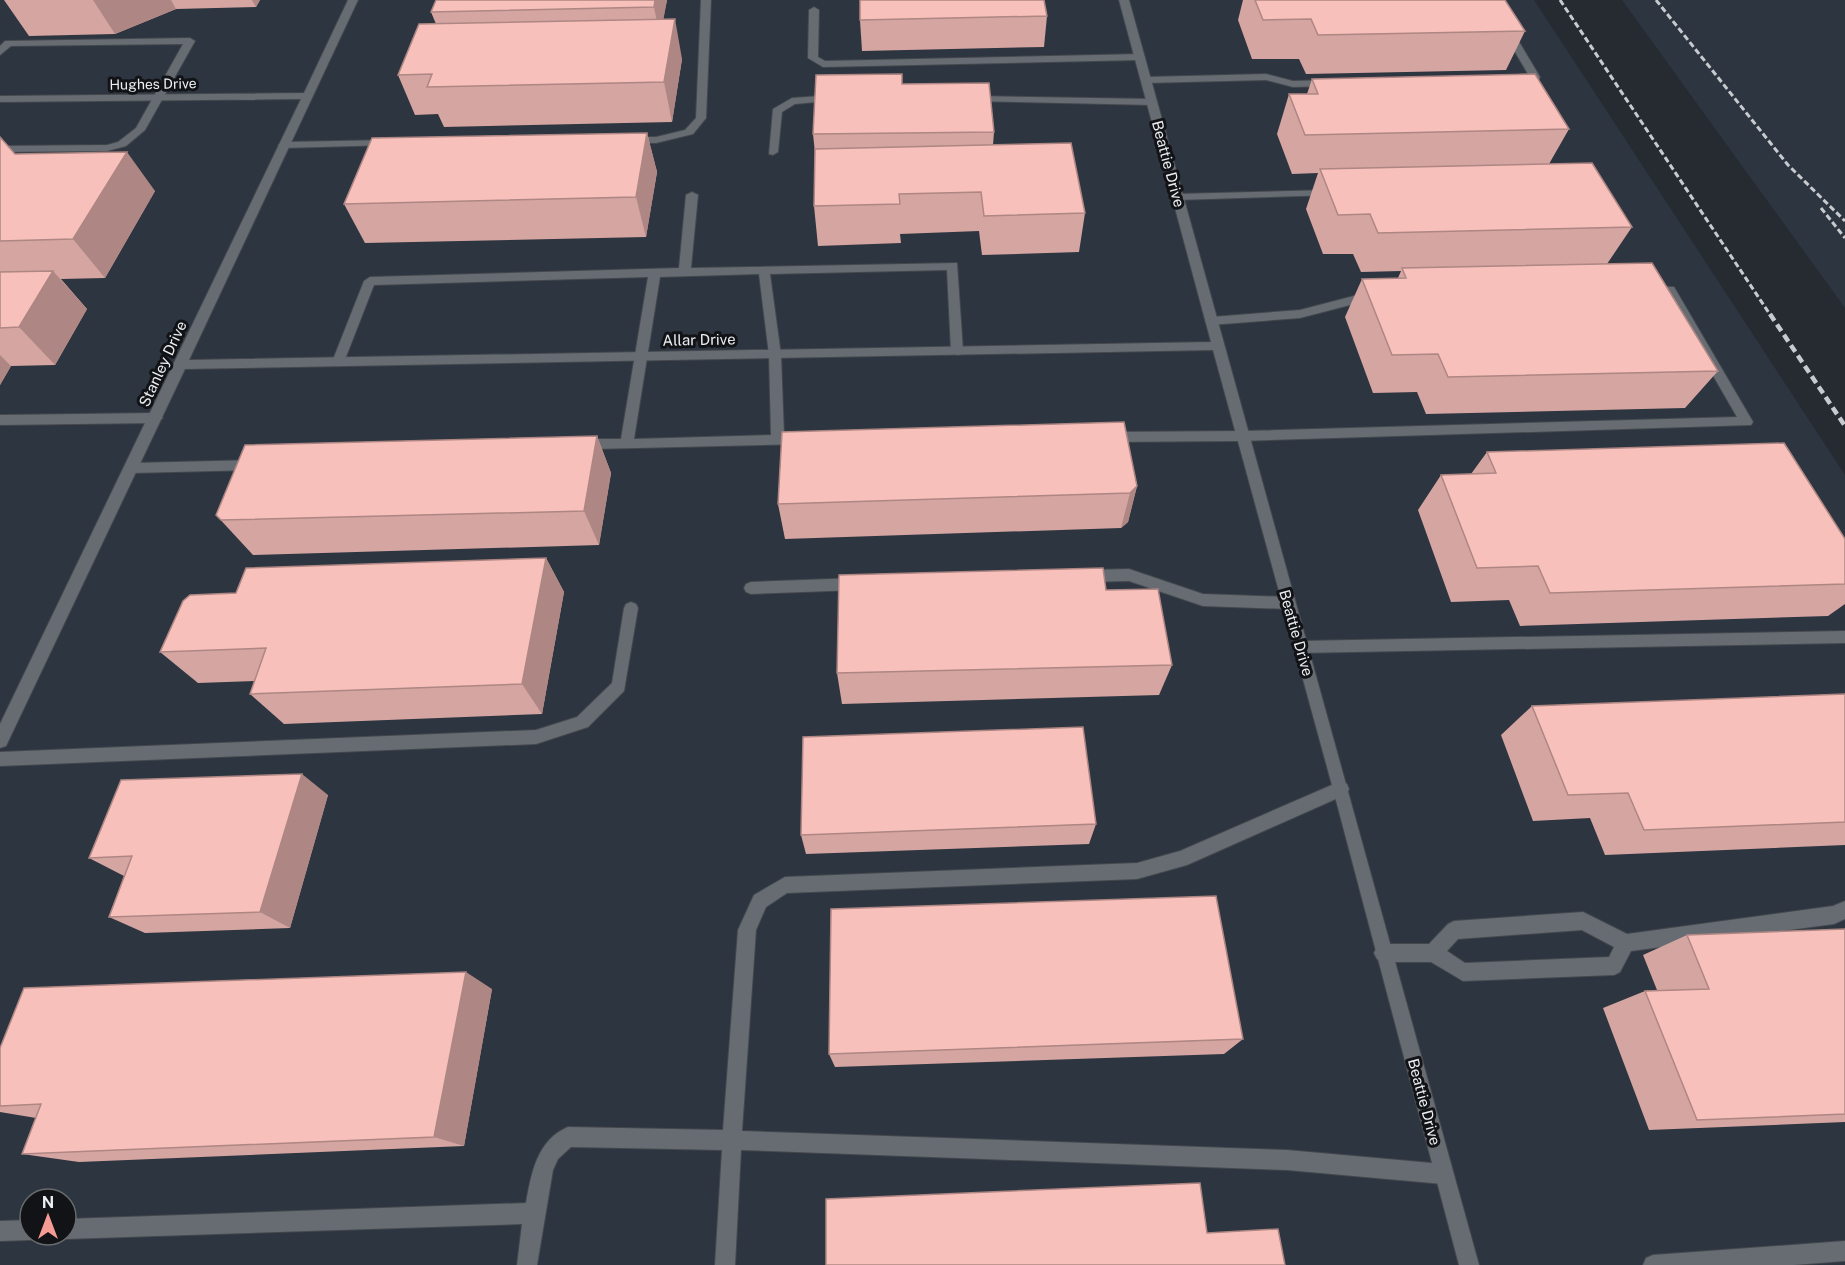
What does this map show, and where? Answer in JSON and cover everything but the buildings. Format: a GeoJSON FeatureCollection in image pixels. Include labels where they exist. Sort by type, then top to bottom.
{"type":"FeatureCollection","features":[{"type":"Feature","properties":{"kind":"street","name":"Stanley Drive"},"geometry":{"type":"LineString","coordinates":[[0,741],[156,418],[353,0]]}},
{"type":"Feature","properties":{"kind":"street"},"geometry":{"type":"LineString","coordinates":[[621,140],[656,140],[689,132],[701,118],[706,0]]}},
{"type":"Feature","properties":{"kind":"street","name":"Beattie Drive"},"geometry":{"type":"LineString","coordinates":[[1124,0],[1469,1265]]}},
{"type":"Feature","properties":{"kind":"street"},"geometry":{"type":"LineString","coordinates":[[814,10],[813,58],[823,64],[1140,57]]}},
{"type":"Feature","properties":{"kind":"street"},"geometry":{"type":"LineString","coordinates":[[1500,17],[1535,77],[1512,78]]}},
{"type":"Feature","properties":{"kind":"street"},"geometry":{"type":"LineString","coordinates":[[0,52],[8,43],[190,41],[140,130],[122,144],[107,148],[0,149]]}},
{"type":"Feature","properties":{"kind":"street"},"geometry":{"type":"LineString","coordinates":[[1146,80],[1266,77],[1293,84],[1339,83]]}},
{"type":"Feature","properties":{"kind":"street","name":"Hughes Drive"},"geometry":{"type":"LineString","coordinates":[[0,99],[306,96]]}},
{"type":"Feature","properties":{"kind":"street"},"geometry":{"type":"LineString","coordinates":[[773,152],[777,111],[792,101],[850,97]]}},
{"type":"Feature","properties":{"kind":"street"},"geometry":{"type":"LineString","coordinates":[[957,98],[1052,102],[1152,102]]}},
{"type":"Feature","properties":{"kind":"street"},"geometry":{"type":"LineString","coordinates":[[283,145],[400,143]]}},
{"type":"Feature","properties":{"kind":"street"},"geometry":{"type":"LineString","coordinates":[[1177,197],[1341,193]]}},
{"type":"Feature","properties":{"kind":"street"},"geometry":{"type":"LineString","coordinates":[[685,272],[692,195]]}},
{"type":"Feature","properties":{"kind":"street"},"geometry":{"type":"LineString","coordinates":[[338,362],[370,281],[953,266],[957,351]]}},
{"type":"Feature","properties":{"kind":"street"},"geometry":{"type":"LineString","coordinates":[[764,270],[775,355],[778,440]]}},
{"type":"Feature","properties":{"kind":"street"},"geometry":{"type":"LineString","coordinates":[[627,444],[655,273]]}},
{"type":"Feature","properties":{"kind":"street"},"geometry":{"type":"LineString","coordinates":[[1099,437],[1242,436],[1746,422],[1670,290],[1634,290]]}},
{"type":"Feature","properties":{"kind":"street"},"geometry":{"type":"LineString","coordinates":[[1211,321],[1300,314],[1373,294],[1385,294]]}},
{"type":"Feature","properties":{"kind":"street","name":"Allar Drive"},"geometry":{"type":"LineString","coordinates":[[181,365],[1218,346]]}},
{"type":"Feature","properties":{"kind":"street"},"geometry":{"type":"LineString","coordinates":[[0,420],[156,418]]}},
{"type":"Feature","properties":{"kind":"street"},"geometry":{"type":"LineString","coordinates":[[572,450],[594,444],[813,440]]}},
{"type":"Feature","properties":{"kind":"street"},"geometry":{"type":"LineString","coordinates":[[132,468],[276,464]]}},
{"type":"Feature","properties":{"kind":"street"},"geometry":{"type":"LineString","coordinates":[[1073,576],[1129,575],[1203,600],[1287,603]]}},
{"type":"Feature","properties":{"kind":"street"},"geometry":{"type":"LineString","coordinates":[[751,588],[870,584]]}},
{"type":"Feature","properties":{"kind":"street"},"geometry":{"type":"LineString","coordinates":[[0,759],[536,737],[582,722],[619,686],[631,608]]}},
{"type":"Feature","properties":{"kind":"street"},"geometry":{"type":"LineString","coordinates":[[1300,647],[1845,638]]}},
{"type":"Feature","properties":{"kind":"street"},"geometry":{"type":"LineString","coordinates":[[725,1265],[747,930],[760,901],[785,885],[1137,870],[1181,859],[1341,789]]}},
{"type":"Feature","properties":{"kind":"street"},"geometry":{"type":"LineString","coordinates":[[1433,953],[1454,930],[1583,921],[1626,943],[1834,915],[1845,910]]}},
{"type":"Feature","properties":{"kind":"street"},"geometry":{"type":"LineString","coordinates":[[1383,953],[1433,953],[1463,972],[1614,966],[1626,943]]}},
{"type":"Feature","properties":{"kind":"street"},"geometry":{"type":"LineString","coordinates":[[526,1265],[546,1157],[556,1144],[568,1137],[732,1140],[1287,1160],[1443,1174]]}},
{"type":"Feature","properties":{"kind":"street"},"geometry":{"type":"LineString","coordinates":[[78,1229],[534,1213]]}},
{"type":"Feature","properties":{"kind":"street"},"geometry":{"type":"LineString","coordinates":[[0,1231],[18,1230]]}},
{"type":"Feature","properties":{"kind":"street"},"geometry":{"type":"LineString","coordinates":[[1653,1265],[1845,1251]]}},
{"type":"Feature","properties":{"kind":"shaded area"},"geometry":{"type":"Polygon","coordinates":[[[0,0],[1534,0],[1845,475],[1845,1265],[0,1265],[0,0]]]}},
{"type":"Feature","properties":{"kind":"shaded area"},"geometry":{"type":"Polygon","coordinates":[[[1622,0],[1845,0],[1845,308],[1622,0]]]}},
{"type":"Feature","properties":{"kind":"railway"},"geometry":{"type":"LineString","coordinates":[[1560,0],[1771,316]]}},
{"type":"Feature","properties":{"kind":"railway"},"geometry":{"type":"LineString","coordinates":[[1656,0],[1788,165],[1845,221]]}},
{"type":"Feature","properties":{"kind":"railway"},"geometry":{"type":"LineString","coordinates":[[1821,208],[1845,238]]}},
{"type":"Feature","properties":{"kind":"railway"},"geometry":{"type":"LineString","coordinates":[[1770,314],[1845,426]]}}]}
